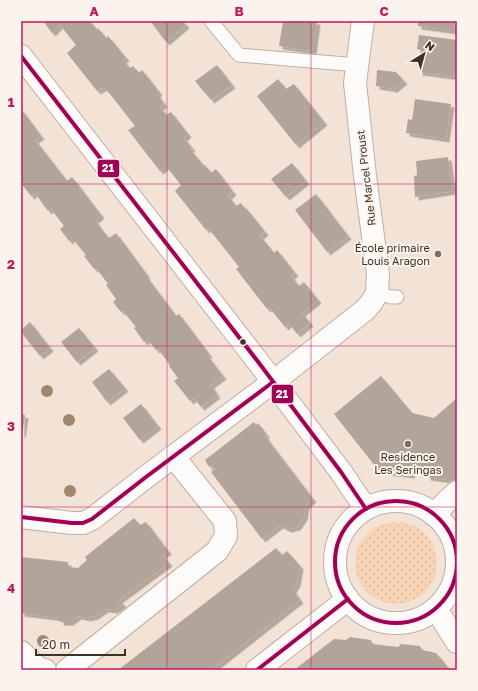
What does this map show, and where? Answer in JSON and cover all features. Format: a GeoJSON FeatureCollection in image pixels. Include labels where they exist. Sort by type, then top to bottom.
{"type":"FeatureCollection","features":[{"type":"Feature","properties":{"kind":"street","name":"Rue Marcel Proust"},"geometry":{"type":"LineString","coordinates":[[21,517],[72,523],[83,523],[92,519],[173,456],[273,382],[365,310],[372,302],[387,295],[378,274],[355,83],[363,21]]}},
{"type":"Feature","properties":{"kind":"street"},"geometry":{"type":"LineString","coordinates":[[21,56],[273,382],[341,472],[366,509]]}},
{"type":"Feature","properties":{"kind":"street"},"geometry":{"type":"LineString","coordinates":[[67,670],[217,551],[226,536],[225,521],[173,456]]}},
{"type":"Feature","properties":{"kind":"street"},"geometry":{"type":"LineString","coordinates":[[434,515],[457,492]]}},
{"type":"Feature","properties":{"kind":"street"},"geometry":{"type":"LineString","coordinates":[[401,502],[419,506],[434,515],[446,528],[454,544],[457,562],[455,579],[448,595],[436,609],[419,619],[400,623],[380,621],[362,613],[348,599],[339,583],[335,565],[337,546],[343,531],[354,518],[366,509],[383,503],[401,502]]}},
{"type":"Feature","properties":{"kind":"street"},"geometry":{"type":"LineString","coordinates":[[258,670],[348,599]]}},
{"type":"Feature","properties":{"kind":"street"},"geometry":{"type":"LineString","coordinates":[[436,609],[457,642]]}},
{"type":"Feature","properties":{"kind":"street"},"geometry":{"type":"LineString","coordinates":[[21,652],[38,668],[45,670]]}},
{"type":"Feature","properties":{"kind":"lane"},"geometry":{"type":"LineString","coordinates":[[211,21],[240,55],[358,65]]}},
{"type":"Feature","properties":{"kind":"shaded area"},"geometry":{"type":"Polygon","coordinates":[[[396,522],[412,525],[425,534],[434,547],[437,563],[434,579],[425,592],[412,601],[396,604],[380,601],[367,592],[358,579],[355,563],[358,547],[367,534],[380,525],[396,522]]]}},
{"type":"Feature","properties":{"kind":"building"},"geometry":{"type":"Polygon","coordinates":[[[43,21],[90,21],[106,38],[108,36],[126,58],[123,60],[130,68],[133,66],[139,73],[142,70],[159,92],[157,94],[164,104],[160,107],[166,115],[171,112],[188,134],[184,138],[192,148],[190,149],[211,173],[216,169],[233,192],[228,196],[236,206],[241,203],[245,209],[246,208],[265,232],[260,236],[274,253],[277,250],[295,273],[291,276],[299,286],[304,282],[318,300],[302,313],[310,323],[297,334],[289,323],[285,327],[269,307],[267,309],[236,269],[239,267],[208,228],[206,230],[175,191],[181,185],[166,166],[160,171],[128,130],[135,126],[114,99],[104,87],[97,91],[67,53],[76,45],[60,25],[52,33],[43,21]]]}},
{"type":"Feature","properties":{"kind":"building"},"geometry":{"type":"Polygon","coordinates":[[[183,21],[186,25],[166,42],[151,22],[183,21]]]}},
{"type":"Feature","properties":{"kind":"building"},"geometry":{"type":"Polygon","coordinates":[[[283,21],[317,21],[313,51],[279,46],[283,21]]]}},
{"type":"Feature","properties":{"kind":"building"},"geometry":{"type":"Polygon","coordinates":[[[418,21],[455,21],[454,31],[418,26],[418,21]]]}},
{"type":"Feature","properties":{"kind":"building"},"geometry":{"type":"Polygon","coordinates":[[[419,35],[457,40],[457,77],[419,72],[421,50],[417,49],[419,35]]]}},
{"type":"Feature","properties":{"kind":"building"},"geometry":{"type":"Polygon","coordinates":[[[217,65],[232,85],[211,100],[195,81],[217,65]]]}},
{"type":"Feature","properties":{"kind":"building"},"geometry":{"type":"Polygon","coordinates":[[[377,70],[396,72],[404,81],[394,89],[376,86],[377,70]]]}},
{"type":"Feature","properties":{"kind":"building"},"geometry":{"type":"Polygon","coordinates":[[[278,79],[286,89],[294,84],[324,122],[296,145],[257,96],[278,79]]]}},
{"type":"Feature","properties":{"kind":"building"},"geometry":{"type":"Polygon","coordinates":[[[415,99],[451,104],[446,139],[406,133],[408,119],[412,120],[415,99]]]}},
{"type":"Feature","properties":{"kind":"building"},"geometry":{"type":"Polygon","coordinates":[[[21,109],[41,136],[35,140],[67,181],[72,177],[101,215],[95,220],[102,230],[109,238],[116,233],[176,316],[179,314],[209,354],[207,355],[223,376],[211,385],[217,395],[201,407],[194,398],[190,401],[174,381],[178,378],[158,349],[156,350],[147,339],[144,342],[134,328],[136,327],[122,310],[121,312],[113,302],[116,299],[106,285],[108,284],[96,268],[94,269],[84,256],[86,255],[72,238],[69,241],[60,229],[64,226],[51,209],[48,211],[35,193],[31,196],[21,183],[21,109]]]}},
{"type":"Feature","properties":{"kind":"building"},"geometry":{"type":"Polygon","coordinates":[[[448,157],[453,191],[415,197],[414,176],[417,175],[416,161],[448,157]]]}},
{"type":"Feature","properties":{"kind":"building"},"geometry":{"type":"Polygon","coordinates":[[[292,163],[306,181],[286,197],[271,179],[292,163]]]}},
{"type":"Feature","properties":{"kind":"building"},"geometry":{"type":"Polygon","coordinates":[[[316,194],[348,236],[327,252],[295,210],[316,194]]]}},
{"type":"Feature","properties":{"kind":"building"},"geometry":{"type":"Polygon","coordinates":[[[30,322],[50,348],[40,356],[21,332],[21,330],[30,322]]]}},
{"type":"Feature","properties":{"kind":"building"},"geometry":{"type":"Polygon","coordinates":[[[79,328],[95,348],[77,362],[61,342],[79,328]]]}},
{"type":"Feature","properties":{"kind":"building"},"geometry":{"type":"Polygon","coordinates":[[[109,369],[125,388],[107,402],[92,382],[109,369]]]}},
{"type":"Feature","properties":{"kind":"building","name":"Residence Les Seringas"},"geometry":{"type":"Polygon","coordinates":[[[381,376],[412,413],[434,418],[457,398],[456,481],[427,477],[427,474],[412,471],[411,475],[379,471],[334,414],[381,376]]]}},
{"type":"Feature","properties":{"kind":"building"},"geometry":{"type":"Polygon","coordinates":[[[141,404],[158,426],[140,440],[123,418],[141,404]]]}},
{"type":"Feature","properties":{"kind":"building"},"geometry":{"type":"Polygon","coordinates":[[[21,414],[25,415],[22,435],[21,435],[21,414]]]}},
{"type":"Feature","properties":{"kind":"building"},"geometry":{"type":"Polygon","coordinates":[[[254,422],[256,425],[258,423],[266,434],[265,436],[313,499],[306,505],[304,517],[297,527],[288,529],[280,525],[262,539],[211,472],[215,469],[212,465],[209,467],[205,460],[254,422]]]}},
{"type":"Feature","properties":{"kind":"building"},"geometry":{"type":"Polygon","coordinates":[[[134,518],[140,525],[146,522],[168,551],[163,555],[169,563],[119,600],[123,604],[114,610],[105,609],[95,616],[87,618],[78,616],[70,622],[60,622],[60,618],[21,613],[21,557],[68,562],[68,567],[78,568],[87,560],[85,557],[134,518]]]}},
{"type":"Feature","properties":{"kind":"building"},"geometry":{"type":"Polygon","coordinates":[[[276,548],[282,555],[287,551],[300,566],[297,583],[293,590],[300,600],[211,670],[118,670],[276,548]]]}},
{"type":"Feature","properties":{"kind":"building"},"geometry":{"type":"Polygon","coordinates":[[[350,637],[371,640],[372,644],[398,647],[401,644],[420,646],[422,650],[436,653],[450,670],[294,670],[334,639],[346,640],[350,637]]]}},
{"type":"Feature","properties":{"kind":"transit line","name":"21"},"geometry":{"type":"LineString","coordinates":[[21,56],[259,363],[341,472],[366,509]]}},
{"type":"Feature","properties":{"kind":"transit line","name":"21"},"geometry":{"type":"LineString","coordinates":[[21,517],[72,523],[83,523],[92,519],[273,382]]}},
{"type":"Feature","properties":{"kind":"transit line","name":"21"},"geometry":{"type":"LineString","coordinates":[[396,501],[419,506],[439,519],[452,539],[457,562],[452,585],[439,605],[419,618],[396,623],[373,618],[353,605],[340,585],[335,562],[340,539],[353,519],[373,506],[396,501]]}},
{"type":"Feature","properties":{"kind":"transit line","name":"21"},"geometry":{"type":"LineString","coordinates":[[257,670],[348,599]]}},
{"type":"Feature","properties":{"kind":"place","name":"École primaire Louis Aragon"},"geometry":{"type":"Point","coordinates":[438,254]}},
{"type":"Feature","properties":{"kind":"place","name":"Residence Les Seringas"},"geometry":{"type":"Point","coordinates":[408,444]}}]}
